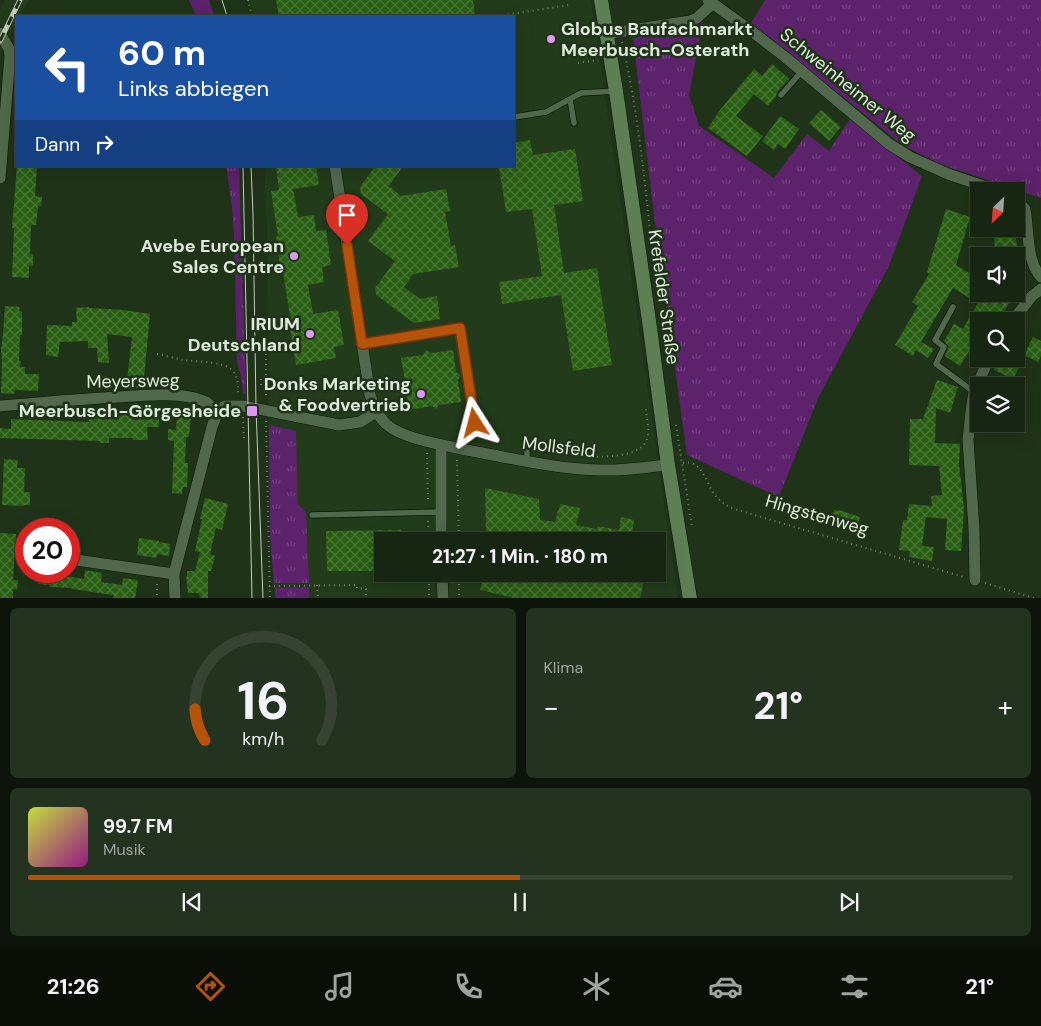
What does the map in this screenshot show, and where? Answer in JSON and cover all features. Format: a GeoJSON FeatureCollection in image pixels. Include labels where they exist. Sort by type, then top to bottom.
{"type":"FeatureCollection","features":[{"type":"Feature","properties":{"kind":"main road","name":"Krefelder Straße"},"geometry":{"type":"LineString","coordinates":[[600,0],[616,91],[668,465],[690,598]]}},
{"type":"Feature","properties":{"kind":"street","name":"Schweinheimer Weg"},"geometry":{"type":"LineString","coordinates":[[606,34],[690,21],[697,18],[710,2],[754,32],[889,144],[910,157],[972,182]]}},
{"type":"Feature","properties":{"kind":"street"},"geometry":{"type":"LineString","coordinates":[[0,33],[10,56],[0,178]]}},
{"type":"Feature","properties":{"kind":"street","name":"Mollsfeld"},"geometry":{"type":"LineString","coordinates":[[335,167],[370,395],[376,412],[387,425],[402,434],[441,445],[572,469],[602,470],[668,465]]}},
{"type":"Feature","properties":{"kind":"street"},"geometry":{"type":"LineString","coordinates":[[1025,216],[1032,262],[1041,277]]}},
{"type":"Feature","properties":{"kind":"street"},"geometry":{"type":"LineString","coordinates":[[1019,312],[1032,296],[1041,289]]}},
{"type":"Feature","properties":{"kind":"street","name":"Meyersweg"},"geometry":{"type":"LineString","coordinates":[[0,406],[143,395],[192,398],[206,402],[218,411]]}},
{"type":"Feature","properties":{"kind":"street"},"geometry":{"type":"LineString","coordinates":[[175,598],[174,579],[212,427],[218,411],[225,406],[240,405],[266,411],[318,418],[339,425],[346,421],[360,422],[376,412]]}},
{"type":"Feature","properties":{"kind":"street"},"geometry":{"type":"LineString","coordinates":[[970,421],[968,440],[974,529],[975,580]]}},
{"type":"Feature","properties":{"kind":"street"},"geometry":{"type":"LineString","coordinates":[[441,445],[441,532]]}},
{"type":"Feature","properties":{"kind":"street"},"geometry":{"type":"LineString","coordinates":[[80,561],[174,579]]}},
{"type":"Feature","properties":{"kind":"street"},"geometry":{"type":"LineString","coordinates":[[442,582],[443,598]]}},
{"type":"Feature","properties":{"kind":"lane"},"geometry":{"type":"LineString","coordinates":[[781,96],[802,71]]}},
{"type":"Feature","properties":{"kind":"lane"},"geometry":{"type":"LineString","coordinates":[[515,118],[546,112],[581,93],[616,91]]}},
{"type":"Feature","properties":{"kind":"lane"},"geometry":{"type":"LineString","coordinates":[[570,99],[574,123]]}},
{"type":"Feature","properties":{"kind":"lane"},"geometry":{"type":"LineString","coordinates":[[953,306],[935,340],[944,347],[936,364],[970,389]]}},
{"type":"Feature","properties":{"kind":"lane"},"geometry":{"type":"LineString","coordinates":[[362,344],[460,328],[475,423]]}},
{"type":"Feature","properties":{"kind":"lane"},"geometry":{"type":"LineString","coordinates":[[527,444],[527,462]]}},
{"type":"Feature","properties":{"kind":"lane"},"geometry":{"type":"LineString","coordinates":[[312,515],[441,512]]}},
{"type":"Feature","properties":{"kind":"path"},"geometry":{"type":"LineString","coordinates":[[248,0],[252,15]]}},
{"type":"Feature","properties":{"kind":"path"},"geometry":{"type":"LineString","coordinates":[[505,15],[569,6]]}},
{"type":"Feature","properties":{"kind":"path"},"geometry":{"type":"LineString","coordinates":[[263,342],[266,342],[270,598]]}},
{"type":"Feature","properties":{"kind":"path"},"geometry":{"type":"LineString","coordinates":[[157,354],[183,360],[219,364],[232,369],[238,381],[244,442]]}},
{"type":"Feature","properties":{"kind":"path"},"geometry":{"type":"LineString","coordinates":[[261,379],[262,385],[266,385]]}},
{"type":"Feature","properties":{"kind":"path"},"geometry":{"type":"LineString","coordinates":[[588,458],[629,454],[643,445],[648,432],[646,406],[659,402]]}},
{"type":"Feature","properties":{"kind":"path"},"geometry":{"type":"LineString","coordinates":[[426,441],[429,532]]}},
{"type":"Feature","properties":{"kind":"path"},"geometry":{"type":"LineString","coordinates":[[457,448],[459,532]]}},
{"type":"Feature","properties":{"kind":"path","name":"Hingstenweg"},"geometry":{"type":"LineString","coordinates":[[668,465],[688,462],[695,465],[703,472],[714,494],[722,503],[734,509],[1037,598]]}},
{"type":"Feature","properties":{"kind":"path"},"geometry":{"type":"LineString","coordinates":[[157,598],[157,584],[174,579]]}},
{"type":"Feature","properties":{"kind":"path"},"geometry":{"type":"LineString","coordinates":[[429,582],[429,598]]}},
{"type":"Feature","properties":{"kind":"path"},"geometry":{"type":"LineString","coordinates":[[459,582],[459,598]]}},
{"type":"Feature","properties":{"kind":"path"},"geometry":{"type":"LineString","coordinates":[[317,585],[318,597]]}},
{"type":"Feature","properties":{"kind":"path"},"geometry":{"type":"LineString","coordinates":[[269,586],[357,585],[357,588],[366,589],[366,598]]}},
{"type":"Feature","properties":{"kind":"shaded area"},"geometry":{"type":"Polygon","coordinates":[[[5,0],[29,0],[22,15],[15,15],[15,27],[0,56],[0,10],[5,0]]]}},
{"type":"Feature","properties":{"kind":"shaded area"},"geometry":{"type":"Polygon","coordinates":[[[250,0],[591,0],[678,598],[275,598],[270,537],[267,229],[264,167],[515,167],[515,15],[254,15],[250,0]]]}},
{"type":"Feature","properties":{"kind":"green space"},"geometry":{"type":"Polygon","coordinates":[[[189,0],[209,0],[214,15],[196,15],[189,0]]]}},
{"type":"Feature","properties":{"kind":"green space"},"geometry":{"type":"Polygon","coordinates":[[[765,0],[1041,0],[1041,198],[1025,193],[1025,182],[993,182],[937,163],[901,144],[751,23],[765,0]]]}},
{"type":"Feature","properties":{"kind":"green space"},"geometry":{"type":"Polygon","coordinates":[[[703,21],[689,95],[699,126],[774,178],[807,134],[829,151],[850,119],[922,176],[889,266],[818,398],[779,497],[687,455],[656,231],[633,38],[703,21]]]}},
{"type":"Feature","properties":{"kind":"green space"},"geometry":{"type":"Polygon","coordinates":[[[226,167],[239,167],[246,394],[243,394],[237,361],[232,206],[226,167]]]}},
{"type":"Feature","properties":{"kind":"green space"},"geometry":{"type":"Polygon","coordinates":[[[269,425],[296,431],[298,504],[306,512],[309,583],[274,583],[270,537],[269,425]]]}},
{"type":"Feature","properties":{"kind":"green space"},"geometry":{"type":"Polygon","coordinates":[[[309,587],[309,598],[275,598],[275,588],[309,587]]]}},
{"type":"Feature","properties":{"kind":"building"},"geometry":{"type":"Polygon","coordinates":[[[276,0],[473,0],[475,15],[279,15],[276,0]]]}},
{"type":"Feature","properties":{"kind":"building"},"geometry":{"type":"Polygon","coordinates":[[[772,64],[789,79],[768,106],[754,94],[736,116],[763,136],[747,156],[708,128],[720,110],[754,69],[762,76],[772,64]]]}},
{"type":"Feature","properties":{"kind":"building"},"geometry":{"type":"Polygon","coordinates":[[[821,110],[841,127],[829,141],[809,123],[821,110]]]}},
{"type":"Feature","properties":{"kind":"building"},"geometry":{"type":"Polygon","coordinates":[[[780,116],[799,129],[785,149],[778,144],[774,150],[762,141],[780,116]]]}},
{"type":"Feature","properties":{"kind":"building"},"geometry":{"type":"Polygon","coordinates":[[[530,140],[533,155],[575,149],[583,201],[554,205],[564,273],[597,268],[612,365],[573,371],[561,295],[502,304],[499,282],[542,276],[532,209],[506,212],[499,167],[515,167],[515,143],[530,140]]]}},
{"type":"Feature","properties":{"kind":"building"},"geometry":{"type":"Polygon","coordinates":[[[17,167],[37,167],[35,196],[42,197],[41,206],[38,206],[36,225],[31,225],[30,254],[33,254],[33,266],[29,266],[29,278],[12,277],[14,228],[12,228],[17,167]]]}},
{"type":"Feature","properties":{"kind":"building"},"geometry":{"type":"Polygon","coordinates":[[[276,167],[316,167],[319,185],[293,189],[298,217],[314,215],[316,231],[326,230],[331,265],[322,267],[324,282],[308,285],[313,314],[338,310],[344,345],[334,347],[336,358],[296,365],[283,272],[281,272],[271,191],[279,190],[276,167]]]}},
{"type":"Feature","properties":{"kind":"building"},"geometry":{"type":"Polygon","coordinates":[[[374,167],[402,167],[389,186],[401,196],[446,189],[450,211],[445,212],[451,246],[455,245],[459,267],[413,274],[404,287],[420,299],[437,296],[440,319],[414,323],[376,295],[375,288],[395,261],[368,241],[388,214],[361,194],[360,187],[374,167]]]}},
{"type":"Feature","properties":{"kind":"building"},"geometry":{"type":"Polygon","coordinates":[[[946,209],[970,217],[956,265],[970,274],[970,298],[953,288],[921,342],[934,349],[928,358],[916,350],[913,356],[895,345],[918,306],[912,302],[929,274],[927,272],[946,209]]]}},
{"type":"Feature","properties":{"kind":"building"},"geometry":{"type":"Polygon","coordinates":[[[994,238],[1016,238],[1017,247],[995,247],[994,238]]]}},
{"type":"Feature","properties":{"kind":"building"},"geometry":{"type":"Polygon","coordinates":[[[976,302],[1009,302],[1004,312],[973,312],[978,303],[976,302]]]}},
{"type":"Feature","properties":{"kind":"building"},"geometry":{"type":"Polygon","coordinates":[[[5,306],[20,307],[19,311],[22,312],[20,367],[25,367],[25,374],[39,374],[38,391],[15,390],[14,394],[1,393],[1,350],[5,306]]]}},
{"type":"Feature","properties":{"kind":"building"},"geometry":{"type":"Polygon","coordinates":[[[89,307],[150,314],[143,388],[126,389],[132,337],[107,334],[109,363],[98,362],[97,348],[88,348],[88,341],[60,342],[58,357],[46,355],[47,325],[72,326],[72,322],[77,322],[76,308],[89,307]]]}},
{"type":"Feature","properties":{"kind":"building"},"geometry":{"type":"Polygon","coordinates":[[[970,317],[970,350],[960,366],[945,356],[949,347],[944,341],[954,324],[963,329],[970,317]]]}},
{"type":"Feature","properties":{"kind":"building"},"geometry":{"type":"Polygon","coordinates":[[[1033,337],[1041,341],[1041,356],[1038,362],[1025,356],[1033,337]]]}},
{"type":"Feature","properties":{"kind":"building"},"geometry":{"type":"Polygon","coordinates":[[[426,350],[431,353],[453,350],[456,372],[461,375],[458,380],[461,402],[439,405],[436,409],[432,406],[409,410],[406,388],[402,385],[405,380],[401,358],[423,355],[426,350]]]}},
{"type":"Feature","properties":{"kind":"building"},"geometry":{"type":"Polygon","coordinates":[[[995,367],[1019,367],[1014,377],[1009,377],[994,370],[995,367]]]}},
{"type":"Feature","properties":{"kind":"building"},"geometry":{"type":"Polygon","coordinates":[[[98,376],[109,377],[110,389],[99,389],[98,376]]]}},
{"type":"Feature","properties":{"kind":"building"},"geometry":{"type":"Polygon","coordinates":[[[937,380],[958,387],[950,413],[936,408],[935,443],[960,444],[959,464],[964,509],[961,551],[945,550],[947,519],[926,517],[922,546],[934,547],[932,561],[909,557],[910,551],[899,550],[903,520],[907,520],[909,504],[932,506],[931,496],[942,495],[939,466],[909,465],[910,419],[923,419],[937,380]]]}},
{"type":"Feature","properties":{"kind":"building"},"geometry":{"type":"Polygon","coordinates":[[[177,414],[191,415],[189,437],[186,437],[185,463],[188,463],[187,487],[183,487],[182,494],[172,493],[174,441],[168,440],[168,429],[176,430],[177,414]]]}},
{"type":"Feature","properties":{"kind":"building"},"geometry":{"type":"Polygon","coordinates":[[[104,415],[147,415],[147,417],[159,417],[159,427],[147,427],[148,440],[109,438],[109,443],[100,443],[100,441],[0,438],[0,428],[11,429],[11,419],[89,422],[89,417],[104,418],[104,415]]]}},
{"type":"Feature","properties":{"kind":"building"},"geometry":{"type":"Polygon","coordinates":[[[4,459],[18,460],[17,468],[25,468],[24,492],[30,492],[30,505],[2,505],[4,459]]]}},
{"type":"Feature","properties":{"kind":"building"},"geometry":{"type":"Polygon","coordinates":[[[485,488],[539,499],[540,520],[555,522],[560,504],[580,508],[576,525],[597,529],[598,526],[619,530],[621,517],[634,520],[632,532],[486,532],[485,488]]]}},
{"type":"Feature","properties":{"kind":"building"},"geometry":{"type":"Polygon","coordinates":[[[205,498],[228,504],[222,530],[216,528],[210,554],[215,556],[211,571],[208,571],[208,598],[200,598],[199,593],[188,593],[186,577],[187,571],[195,571],[200,552],[195,551],[202,519],[200,519],[205,498]]]}},
{"type":"Feature","properties":{"kind":"building"},"geometry":{"type":"Polygon","coordinates":[[[834,510],[860,517],[856,532],[829,524],[834,510]]]}},
{"type":"Feature","properties":{"kind":"building"},"geometry":{"type":"Polygon","coordinates":[[[401,530],[401,532],[374,532],[374,571],[327,571],[326,531],[401,530]]]}},
{"type":"Feature","properties":{"kind":"building"},"geometry":{"type":"Polygon","coordinates":[[[0,533],[15,534],[13,580],[18,583],[17,590],[13,589],[13,598],[0,598],[0,533]]]}},
{"type":"Feature","properties":{"kind":"building"},"geometry":{"type":"Polygon","coordinates":[[[139,538],[170,544],[169,556],[157,554],[156,558],[137,555],[139,538]]]}},
{"type":"Feature","properties":{"kind":"building"},"geometry":{"type":"Polygon","coordinates":[[[85,570],[102,573],[101,582],[122,585],[123,578],[138,580],[135,598],[113,598],[114,595],[38,584],[80,583],[80,578],[84,579],[85,570]]]}},
{"type":"Feature","properties":{"kind":"building"},"geometry":{"type":"Polygon","coordinates":[[[482,582],[643,582],[640,598],[514,598],[480,590],[482,582]]]}},
{"type":"Feature","properties":{"kind":"tram line"},"geometry":{"type":"LineString","coordinates":[[222,0],[227,15]]}},
{"type":"Feature","properties":{"kind":"tram line"},"geometry":{"type":"LineString","coordinates":[[243,167],[252,598]]}},
{"type":"Feature","properties":{"kind":"tram line"},"geometry":{"type":"LineString","coordinates":[[251,167],[256,408],[263,598]]}},
{"type":"Feature","properties":{"kind":"railway"},"geometry":{"type":"LineString","coordinates":[[0,41],[20,0]]}},
{"type":"Feature","properties":{"kind":"place","name":"Globus Baufachmarkt Meerbusch-Osterath"},"geometry":{"type":"Point","coordinates":[551,39]}},
{"type":"Feature","properties":{"kind":"place","name":"Avebe European Sales Centre"},"geometry":{"type":"Point","coordinates":[294,256]}},
{"type":"Feature","properties":{"kind":"place","name":"IRIUM Deutschland"},"geometry":{"type":"Point","coordinates":[310,334]}},
{"type":"Feature","properties":{"kind":"place","name":"Donks Marketing & Foodvertrieb"},"geometry":{"type":"Point","coordinates":[421,394]}},
{"type":"Feature","properties":{"kind":"place","name":"Meerbusch-Görgesheide"},"geometry":{"type":"Point","coordinates":[252,411]}},
{"type":"Feature","properties":{"kind":"route"},"geometry":{"type":"LineString","coordinates":[[347,245],[362,344],[460,328],[475,423]]}}]}
